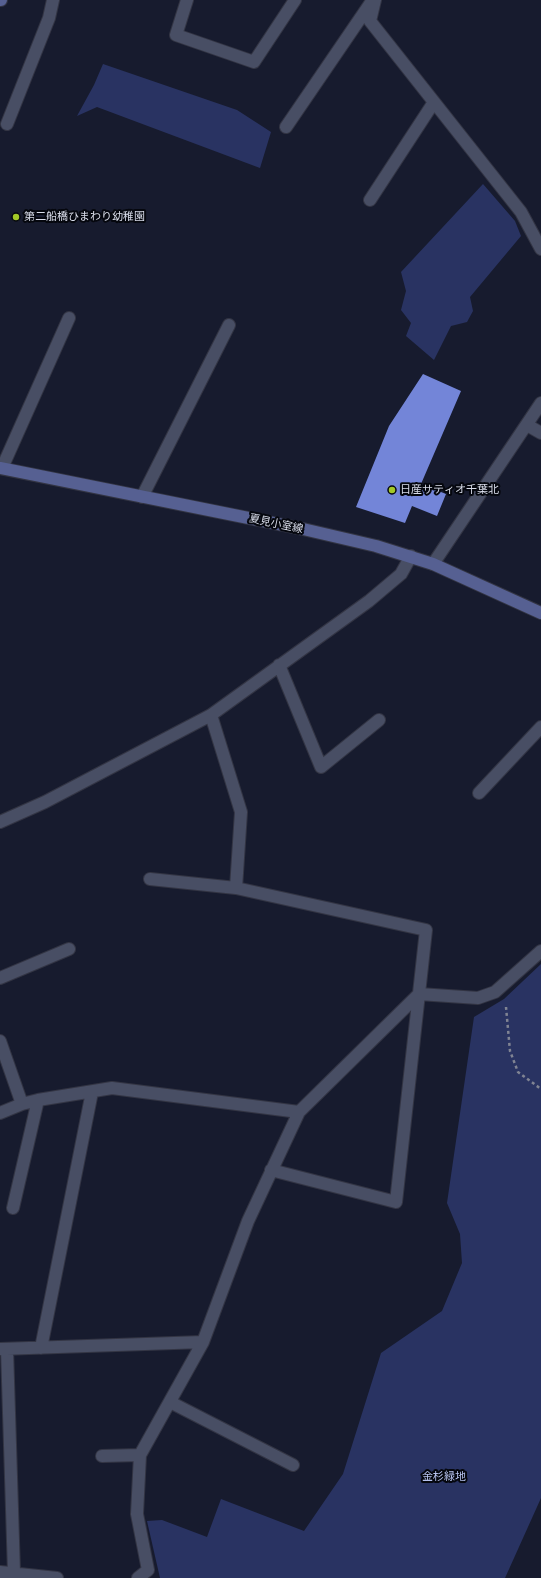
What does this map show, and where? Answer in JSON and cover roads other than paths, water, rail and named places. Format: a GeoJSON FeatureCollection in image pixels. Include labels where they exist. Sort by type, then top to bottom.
{"type":"FeatureCollection","features":[{"type":"Feature","properties":{"kind":"main road","name":"夏見小室線"},"geometry":{"type":"LineString","coordinates":[[1,468],[303,529],[411,556],[433,564],[541,613]]}},
{"type":"Feature","properties":{"kind":"street"},"geometry":{"type":"LineString","coordinates":[[7,124],[49,18],[53,0]]}},
{"type":"Feature","properties":{"kind":"street"},"geometry":{"type":"LineString","coordinates":[[187,0],[176,35],[254,62],[295,0]]}},
{"type":"Feature","properties":{"kind":"street"},"geometry":{"type":"LineString","coordinates":[[374,0],[370,21],[521,212],[541,249]]}},
{"type":"Feature","properties":{"kind":"street"},"geometry":{"type":"LineString","coordinates":[[286,127],[374,0]]}},
{"type":"Feature","properties":{"kind":"street"},"geometry":{"type":"LineString","coordinates":[[370,200],[434,102]]}},
{"type":"Feature","properties":{"kind":"street"},"geometry":{"type":"LineString","coordinates":[[1,468],[69,318]]}},
{"type":"Feature","properties":{"kind":"street"},"geometry":{"type":"LineString","coordinates":[[142,496],[229,326]]}},
{"type":"Feature","properties":{"kind":"street"},"geometry":{"type":"LineString","coordinates":[[433,564],[541,403]]}},
{"type":"Feature","properties":{"kind":"street"},"geometry":{"type":"LineString","coordinates":[[527,424],[541,433]]}},
{"type":"Feature","properties":{"kind":"street"},"geometry":{"type":"LineString","coordinates":[[0,822],[45,802],[212,715],[279,665],[370,601],[401,574],[411,556]]}},
{"type":"Feature","properties":{"kind":"street"},"geometry":{"type":"LineString","coordinates":[[279,665],[321,767],[379,720]]}},
{"type":"Feature","properties":{"kind":"street"},"geometry":{"type":"LineString","coordinates":[[212,715],[241,812],[236,888]]}},
{"type":"Feature","properties":{"kind":"street"},"geometry":{"type":"LineString","coordinates":[[479,793],[541,727]]}},
{"type":"Feature","properties":{"kind":"street"},"geometry":{"type":"LineString","coordinates":[[150,879],[236,888],[426,930],[396,1202],[272,1170]]}},
{"type":"Feature","properties":{"kind":"street"},"geometry":{"type":"LineString","coordinates":[[0,978],[69,949]]}},
{"type":"Feature","properties":{"kind":"street"},"geometry":{"type":"LineString","coordinates":[[138,1578],[148,1570],[137,1514],[140,1455],[203,1342],[248,1221],[299,1112],[419,994],[478,998],[495,992],[541,951]]}},
{"type":"Feature","properties":{"kind":"street"},"geometry":{"type":"LineString","coordinates":[[0,1041],[22,1104]]}},
{"type":"Feature","properties":{"kind":"street"},"geometry":{"type":"LineString","coordinates":[[0,1113],[22,1104],[38,1100],[112,1088],[299,1112]]}},
{"type":"Feature","properties":{"kind":"street"},"geometry":{"type":"LineString","coordinates":[[41,1348],[92,1092]]}},
{"type":"Feature","properties":{"kind":"street"},"geometry":{"type":"LineString","coordinates":[[14,1208],[38,1100]]}},
{"type":"Feature","properties":{"kind":"street"},"geometry":{"type":"LineString","coordinates":[[14,1573],[3,1349],[203,1342]]}},
{"type":"Feature","properties":{"kind":"street"},"geometry":{"type":"LineString","coordinates":[[170,1402],[293,1465]]}},
{"type":"Feature","properties":{"kind":"street"},"geometry":{"type":"LineString","coordinates":[[102,1456],[140,1455]]}},
{"type":"Feature","properties":{"kind":"street"},"geometry":{"type":"LineString","coordinates":[[0,1572],[57,1578]]}},
{"type":"Feature","properties":{"kind":"place","name":"第二船橋ひまわり幼稚園"},"geometry":{"type":"Point","coordinates":[16,217]}},
{"type":"Feature","properties":{"kind":"place","name":"日産サティオ千葉北"},"geometry":{"type":"Point","coordinates":[392,490]}},
{"type":"Feature","properties":{"kind":"park label","name":"金杉緑地"},"geometry":{"type":"Point","coordinates":[444,1477]}}]}
